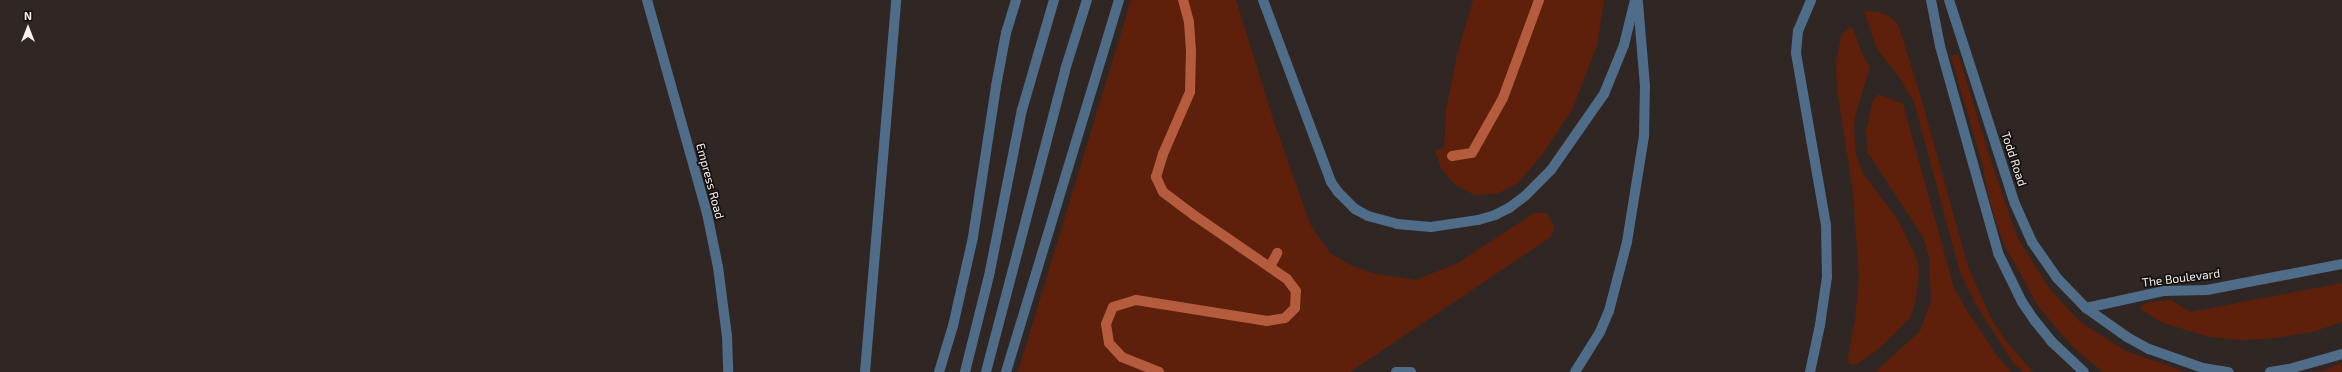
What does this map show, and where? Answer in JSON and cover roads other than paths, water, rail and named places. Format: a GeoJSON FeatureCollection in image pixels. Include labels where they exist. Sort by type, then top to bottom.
{"type":"FeatureCollection","features":[{"type":"Feature","properties":{"kind":"street","name":"Empress Road"},"geometry":{"type":"LineString","coordinates":[[647,0],[707,213],[718,267],[726,328],[728,372]]}},
{"type":"Feature","properties":{"kind":"street"},"geometry":{"type":"LineString","coordinates":[[864,372],[896,0]]}},
{"type":"Feature","properties":{"kind":"street"},"geometry":{"type":"LineString","coordinates":[[939,372],[953,326],[973,237],[996,86],[1006,33],[1016,0]]}},
{"type":"Feature","properties":{"kind":"street"},"geometry":{"type":"LineString","coordinates":[[965,372],[989,276],[1022,110],[1054,0]]}},
{"type":"Feature","properties":{"kind":"street"},"geometry":{"type":"LineString","coordinates":[[986,372],[1065,70],[1087,0]]}},
{"type":"Feature","properties":{"kind":"street"},"geometry":{"type":"LineString","coordinates":[[1006,372],[1119,0]]}},
{"type":"Feature","properties":{"kind":"street"},"geometry":{"type":"LineString","coordinates":[[1263,0],[1331,182],[1338,192],[1356,209],[1368,216],[1397,224],[1431,227],[1478,220],[1500,212],[1525,196],[1552,170],[1604,94],[1624,45],[1635,0]]}},
{"type":"Feature","properties":{"kind":"street"},"geometry":{"type":"LineString","coordinates":[[1574,372],[1600,332],[1609,310],[1627,242],[1644,136],[1645,86],[1638,0]]}},
{"type":"Feature","properties":{"kind":"street"},"geometry":{"type":"LineString","coordinates":[[1810,372],[1820,325],[1827,277],[1826,225],[1796,53],[1798,31],[1811,0]]}},
{"type":"Feature","properties":{"kind":"street"},"geometry":{"type":"LineString","coordinates":[[1931,0],[1940,46],[1990,229],[2012,284],[2035,322],[2084,372]]}},
{"type":"Feature","properties":{"kind":"street","name":"Todd Road"},"geometry":{"type":"LineString","coordinates":[[1949,0],[1967,51],[2008,184],[2025,227],[2057,278],[2086,308]]}},
{"type":"Feature","properties":{"kind":"street","name":"The Boulevard"},"geometry":{"type":"LineString","coordinates":[[2086,308],[2163,291],[2207,290],[2342,264]]}},
{"type":"Feature","properties":{"kind":"street"},"geometry":{"type":"LineString","coordinates":[[2086,308],[2105,324],[2149,349],[2203,368],[2229,372]]}},
{"type":"Feature","properties":{"kind":"street"},"geometry":{"type":"LineString","coordinates":[[2270,372],[2342,354]]}},
{"type":"Feature","properties":{"kind":"street"},"geometry":{"type":"LineString","coordinates":[[1396,372],[1411,372]]}},
{"type":"Feature","properties":{"kind":"waterway"},"geometry":{"type":"LineString","coordinates":[[1159,372],[1122,357],[1109,343],[1106,324],[1113,307],[1136,300],[1267,321],[1285,318],[1295,308],[1296,291],[1287,279],[1195,216],[1163,192],[1156,177],[1163,154],[1190,92],[1191,51],[1189,22],[1183,0]]}},
{"type":"Feature","properties":{"kind":"waterway"},"geometry":{"type":"LineString","coordinates":[[1452,156],[1472,153],[1503,98],[1539,0]]}},
{"type":"Feature","properties":{"kind":"waterway"},"geometry":{"type":"LineString","coordinates":[[1270,267],[1277,253]]}}]}
